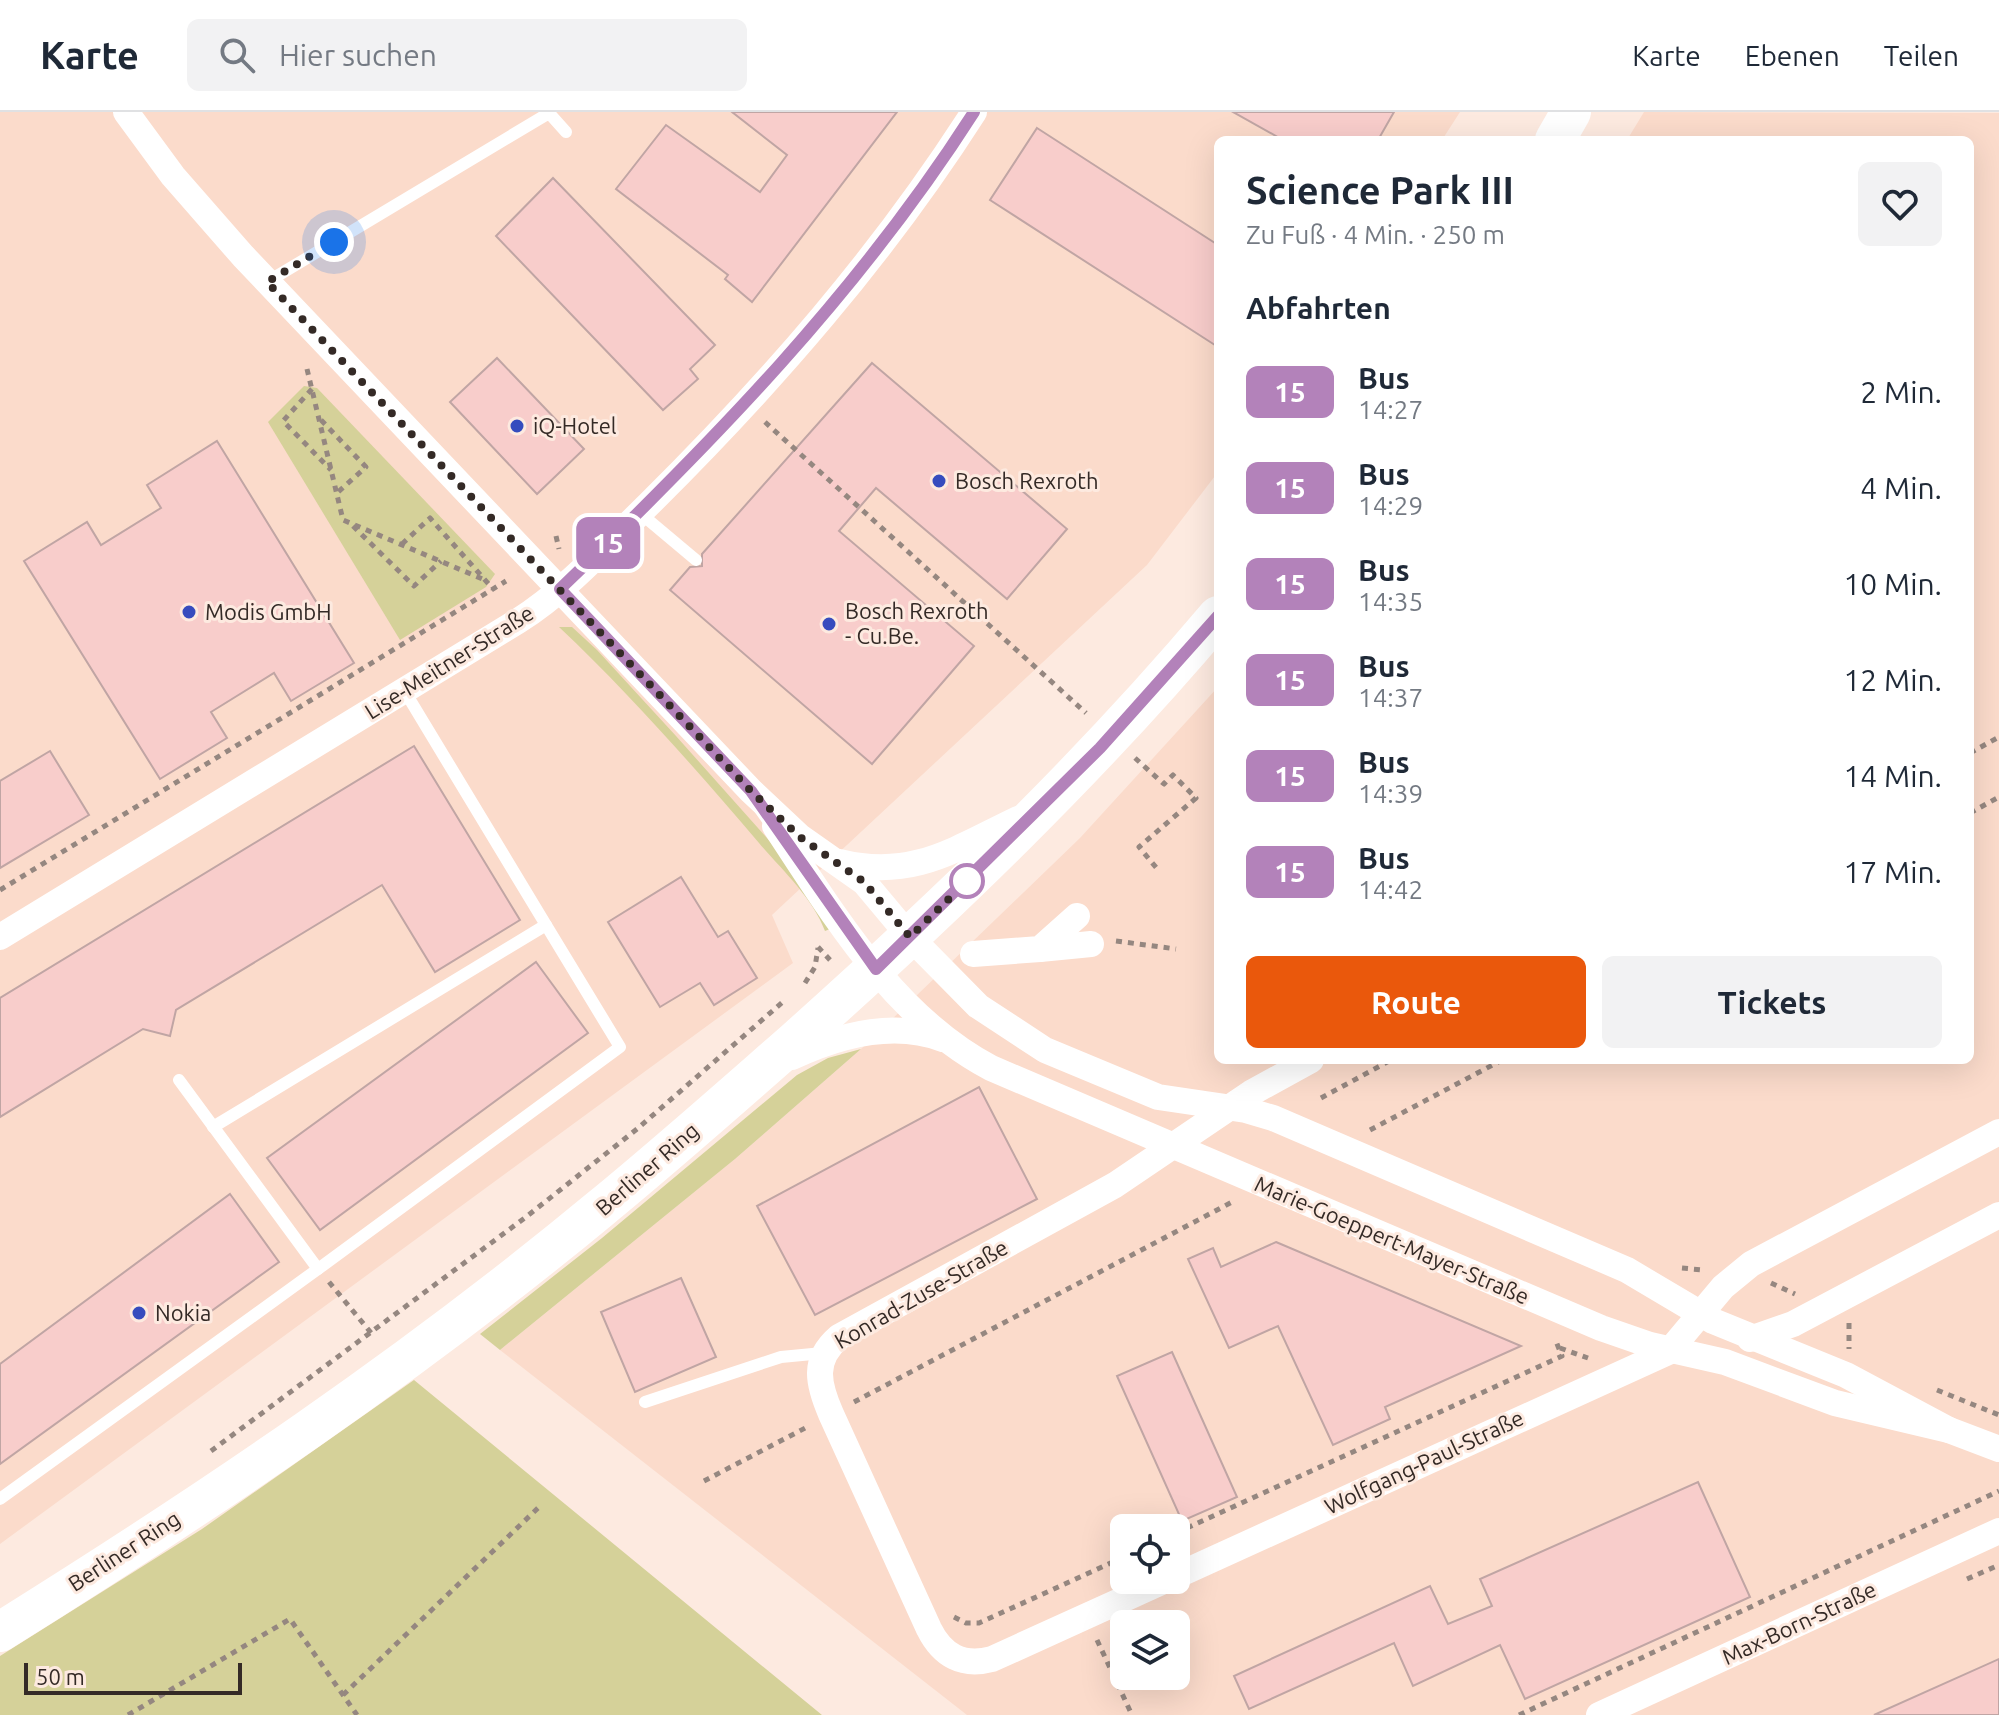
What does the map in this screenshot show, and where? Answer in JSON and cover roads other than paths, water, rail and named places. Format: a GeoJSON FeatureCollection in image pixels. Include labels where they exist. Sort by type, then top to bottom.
{"type":"FeatureCollection","features":[{"type":"Feature","properties":{"kind":"main road"},"geometry":{"type":"LineString","coordinates":[[1557,136],[1571,112]]}},
{"type":"Feature","properties":{"kind":"main road","name":"Berliner Ring"},"geometry":{"type":"LineString","coordinates":[[0,1632],[257,1464],[447,1328],[601,1209],[910,937],[1043,807],[1214,620]]}},
{"type":"Feature","properties":{"kind":"street"},"geometry":{"type":"LineString","coordinates":[[126,112],[195,203],[267,282],[751,791]]}},
{"type":"Feature","properties":{"kind":"street","name":"Lise-Meitner-Straße"},"geometry":{"type":"LineString","coordinates":[[0,937],[526,616],[560,589],[746,405],[866,264],[974,112]]}},
{"type":"Feature","properties":{"kind":"street","name":"Marie-Goeppert-Mayer-Straße"},"geometry":{"type":"LineString","coordinates":[[751,791],[800,837],[864,882],[910,937],[978,1006],[1031,1042],[1143,1092],[1273,1118],[1340,1146],[1627,1270],[1701,1313],[1754,1339],[1846,1375],[1949,1430],[1999,1449]]}},
{"type":"Feature","properties":{"kind":"street","name":"Marie-Goeppert-Mayer-Straße"},"geometry":{"type":"LineString","coordinates":[[751,791],[876,969],[947,1041],[991,1068],[1601,1328],[1751,1370],[1835,1403],[1949,1430]]}},
{"type":"Feature","properties":{"kind":"street"},"geometry":{"type":"LineString","coordinates":[[830,859],[869,868],[911,867],[1043,807]]}},
{"type":"Feature","properties":{"kind":"street"},"geometry":{"type":"LineString","coordinates":[[1040,949],[1077,916]]}},
{"type":"Feature","properties":{"kind":"street"},"geometry":{"type":"LineString","coordinates":[[973,954],[1102,942]]}},
{"type":"Feature","properties":{"kind":"street"},"geometry":{"type":"LineString","coordinates":[[760,1072],[820,1044],[867,1032],[911,1032],[947,1041]]}},
{"type":"Feature","properties":{"kind":"street","name":"Konrad-Zuse-Straße"},"geometry":{"type":"LineString","coordinates":[[1135,1594],[982,1662],[964,1661],[947,1654],[935,1642],[831,1414],[820,1382],[823,1353],[849,1330],[1098,1195],[1230,1107],[1304,1064]]}},
{"type":"Feature","properties":{"kind":"street","name":"Wolfgang-Paul-Straße"},"geometry":{"type":"LineString","coordinates":[[1671,1349],[1742,1270],[1999,1132]]}},
{"type":"Feature","properties":{"kind":"street","name":"Wolfgang-Paul-Straße"},"geometry":{"type":"LineString","coordinates":[[1190,1570],[1671,1349],[1754,1339],[1793,1324],[1999,1215]]}},
{"type":"Feature","properties":{"kind":"street","name":"Max-Born-Straße"},"geometry":{"type":"LineString","coordinates":[[1599,1715],[1999,1531]]}},
{"type":"Feature","properties":{"kind":"lane"},"geometry":{"type":"LineString","coordinates":[[267,282],[549,113],[566,132]]}},
{"type":"Feature","properties":{"kind":"lane"},"geometry":{"type":"LineString","coordinates":[[640,513],[696,560]]}},
{"type":"Feature","properties":{"kind":"lane"},"geometry":{"type":"LineString","coordinates":[[0,1499],[620,1047],[404,690]]}},
{"type":"Feature","properties":{"kind":"lane"},"geometry":{"type":"LineString","coordinates":[[213,1127],[546,925]]}},
{"type":"Feature","properties":{"kind":"lane"},"geometry":{"type":"LineString","coordinates":[[179,1080],[318,1269]]}},
{"type":"Feature","properties":{"kind":"lane"},"geometry":{"type":"LineString","coordinates":[[645,1402],[781,1357],[823,1353]]}},
{"type":"Feature","properties":{"kind":"place","name":"iQ-Hotel"},"geometry":{"type":"Point","coordinates":[517,426]}},
{"type":"Feature","properties":{"kind":"place","name":"Bosch Rexroth"},"geometry":{"type":"Point","coordinates":[939,481]}},
{"type":"Feature","properties":{"kind":"place","name":"Modis GmbH"},"geometry":{"type":"Point","coordinates":[189,612]}},
{"type":"Feature","properties":{"kind":"place","name":"Bosch Rexroth - Cu.Be."},"geometry":{"type":"Point","coordinates":[829,624]}},
{"type":"Feature","properties":{"kind":"place","name":"Nokia"},"geometry":{"type":"Point","coordinates":[139,1313]}}]}
